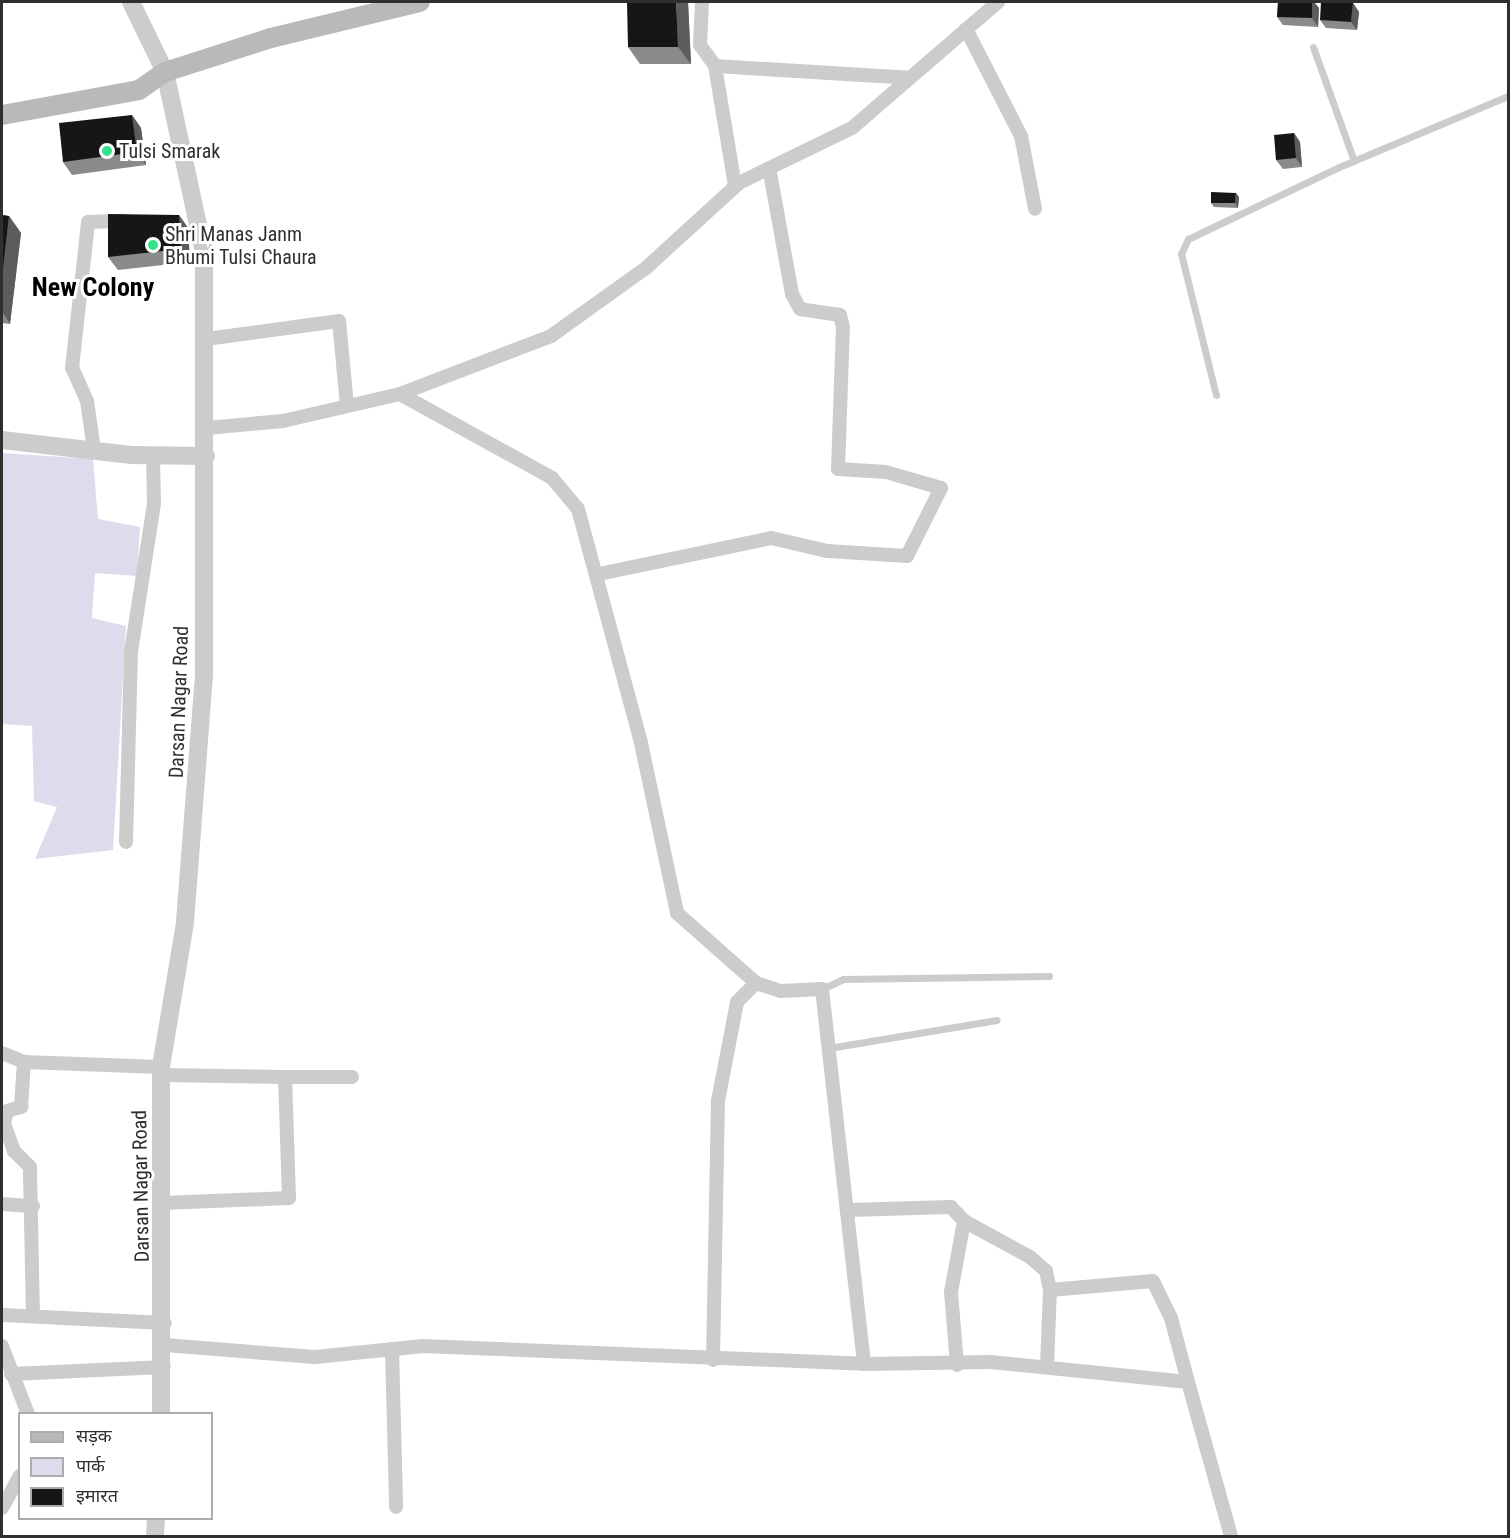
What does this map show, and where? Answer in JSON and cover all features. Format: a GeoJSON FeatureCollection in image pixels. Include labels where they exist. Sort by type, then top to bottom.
{"type":"FeatureCollection","features":[{"type":"Feature","properties":{"kind":"main road"},"geometry":{"type":"LineString","coordinates":[[2,115],[139,90],[165,72],[271,38],[420,2]]}},
{"type":"Feature","properties":{"kind":"street","name":"Darsan Nagar Road"},"geometry":{"type":"LineString","coordinates":[[131,2],[165,72],[204,252],[206,339],[207,428],[196,811],[161,1071],[165,1323],[161,1412]]}},
{"type":"Feature","properties":{"kind":"street"},"geometry":{"type":"LineString","coordinates":[[702,2],[700,45],[715,66],[735,186]]}},
{"type":"Feature","properties":{"kind":"street"},"geometry":{"type":"LineString","coordinates":[[207,428],[283,421],[400,394],[551,336],[646,268],[735,186],[852,128],[998,2]]}},
{"type":"Feature","properties":{"kind":"street"},"geometry":{"type":"LineString","coordinates":[[966,29],[1021,136],[1035,209]]}},
{"type":"Feature","properties":{"kind":"street"},"geometry":{"type":"LineString","coordinates":[[715,66],[909,78]]}},
{"type":"Feature","properties":{"kind":"street"},"geometry":{"type":"LineString","coordinates":[[599,574],[771,538],[827,551],[907,556],[941,488],[886,472],[838,469],[843,327],[840,315],[800,309],[792,294],[769,168]]}},
{"type":"Feature","properties":{"kind":"street"},"geometry":{"type":"LineString","coordinates":[[94,450],[87,401],[72,368],[88,222],[142,221]]}},
{"type":"Feature","properties":{"kind":"street"},"geometry":{"type":"LineString","coordinates":[[176,221],[198,221]]}},
{"type":"Feature","properties":{"kind":"street"},"geometry":{"type":"LineString","coordinates":[[206,339],[339,321],[347,406]]}},
{"type":"Feature","properties":{"kind":"street"},"geometry":{"type":"LineString","coordinates":[[400,394],[552,478],[578,509],[599,574],[677,913],[756,983],[781,991],[822,989],[864,1365]]}},
{"type":"Feature","properties":{"kind":"street"},"geometry":{"type":"LineString","coordinates":[[2,440],[153,455],[206,456]]}},
{"type":"Feature","properties":{"kind":"street"},"geometry":{"type":"LineString","coordinates":[[126,842],[131,652],[154,503],[153,455]]}},
{"type":"Feature","properties":{"kind":"street"},"geometry":{"type":"LineString","coordinates":[[713,1360],[718,1101],[737,1002],[756,983]]}},
{"type":"Feature","properties":{"kind":"street"},"geometry":{"type":"LineString","coordinates":[[2,1053],[24,1062],[285,1077],[352,1077]]}},
{"type":"Feature","properties":{"kind":"street"},"geometry":{"type":"LineString","coordinates":[[24,1062],[21,1107],[7,1111],[4,1123],[14,1151],[30,1167],[33,1206],[33,1316]]}},
{"type":"Feature","properties":{"kind":"street"},"geometry":{"type":"LineString","coordinates":[[163,1203],[289,1198],[285,1077]]}},
{"type":"Feature","properties":{"kind":"street"},"geometry":{"type":"LineString","coordinates":[[2,1204],[33,1206]]}},
{"type":"Feature","properties":{"kind":"street"},"geometry":{"type":"LineString","coordinates":[[848,1210],[951,1207],[964,1221],[1030,1257],[1046,1271],[1050,1290],[1047,1367]]}},
{"type":"Feature","properties":{"kind":"street"},"geometry":{"type":"LineString","coordinates":[[957,1365],[951,1292],[964,1221]]}},
{"type":"Feature","properties":{"kind":"street"},"geometry":{"type":"LineString","coordinates":[[1050,1290],[1153,1281],[1171,1318],[1231,1536]]}},
{"type":"Feature","properties":{"kind":"street"},"geometry":{"type":"LineString","coordinates":[[2,1315],[165,1323]]}},
{"type":"Feature","properties":{"kind":"street"},"geometry":{"type":"LineString","coordinates":[[165,1345],[315,1357],[393,1349],[864,1365],[1047,1367],[1188,1382]]}},
{"type":"Feature","properties":{"kind":"street"},"geometry":{"type":"LineString","coordinates":[[2,1346],[28,1412]]}},
{"type":"Feature","properties":{"kind":"street"},"geometry":{"type":"LineString","coordinates":[[393,1349],[396,1507]]}},
{"type":"Feature","properties":{"kind":"street"},"geometry":{"type":"LineString","coordinates":[[11,1374],[164,1367]]}},
{"type":"Feature","properties":{"kind":"street"},"geometry":{"type":"LineString","coordinates":[[2,1508],[18,1480]]}},
{"type":"Feature","properties":{"kind":"street"},"geometry":{"type":"LineString","coordinates":[[155,1536],[156,1520]]}},
{"type":"Feature","properties":{"kind":"lane"},"geometry":{"type":"LineString","coordinates":[[1313,47],[1354,161]]}},
{"type":"Feature","properties":{"kind":"lane"},"geometry":{"type":"LineString","coordinates":[[1215,395],[1181,254],[1188,239],[1354,161],[1509,96]]}},
{"type":"Feature","properties":{"kind":"lane"},"geometry":{"type":"LineString","coordinates":[[822,989],[843,980],[1049,976]]}},
{"type":"Feature","properties":{"kind":"lane"},"geometry":{"type":"LineString","coordinates":[[829,1048],[998,1020]]}},
{"type":"Feature","properties":{"kind":"green space"},"geometry":{"type":"Polygon","coordinates":[[[2,453],[93,459],[98,519],[140,527],[137,576],[95,573],[92,618],[126,626],[113,850],[35,859],[57,807],[34,801],[32,726],[2,724],[2,453]]]}},
{"type":"Feature","properties":{"kind":"building"},"geometry":{"type":"Polygon","coordinates":[[[627,2],[676,2],[678,47],[628,47],[627,2]]]}},
{"type":"Feature","properties":{"kind":"building"},"geometry":{"type":"Polygon","coordinates":[[[1278,2],[1312,2],[1312,18],[1277,17],[1278,2]]]}},
{"type":"Feature","properties":{"kind":"building"},"geometry":{"type":"Polygon","coordinates":[[[1321,2],[1353,3],[1351,22],[1320,20],[1321,2]]]}},
{"type":"Feature","properties":{"kind":"building"},"geometry":{"type":"Polygon","coordinates":[[[132,115],[137,152],[63,162],[59,123],[132,115]]]}},
{"type":"Feature","properties":{"kind":"building"},"geometry":{"type":"Polygon","coordinates":[[[1294,133],[1296,158],[1276,160],[1274,135],[1294,133]]]}},
{"type":"Feature","properties":{"kind":"building"},"geometry":{"type":"Polygon","coordinates":[[[1211,192],[1236,193],[1235,203],[1211,203],[1211,192]]]}},
{"type":"Feature","properties":{"kind":"building"},"geometry":{"type":"Polygon","coordinates":[[[108,214],[179,215],[181,249],[108,257],[108,214]]]}},
{"type":"Feature","properties":{"kind":"building"},"geometry":{"type":"Polygon","coordinates":[[[2,215],[9,216],[2,278],[2,215]]]}},
{"type":"Feature","properties":{"kind":"place","name":"Tulsi Smarak"},"geometry":{"type":"Point","coordinates":[107,151]}},
{"type":"Feature","properties":{"kind":"place","name":"Shri Manas Janm Bhumi Tulsi Chaura"},"geometry":{"type":"Point","coordinates":[153,245]}},
{"type":"Feature","properties":{"kind":"district","name":"New Colony"},"geometry":{"type":"Point","coordinates":[93,288]}}]}
